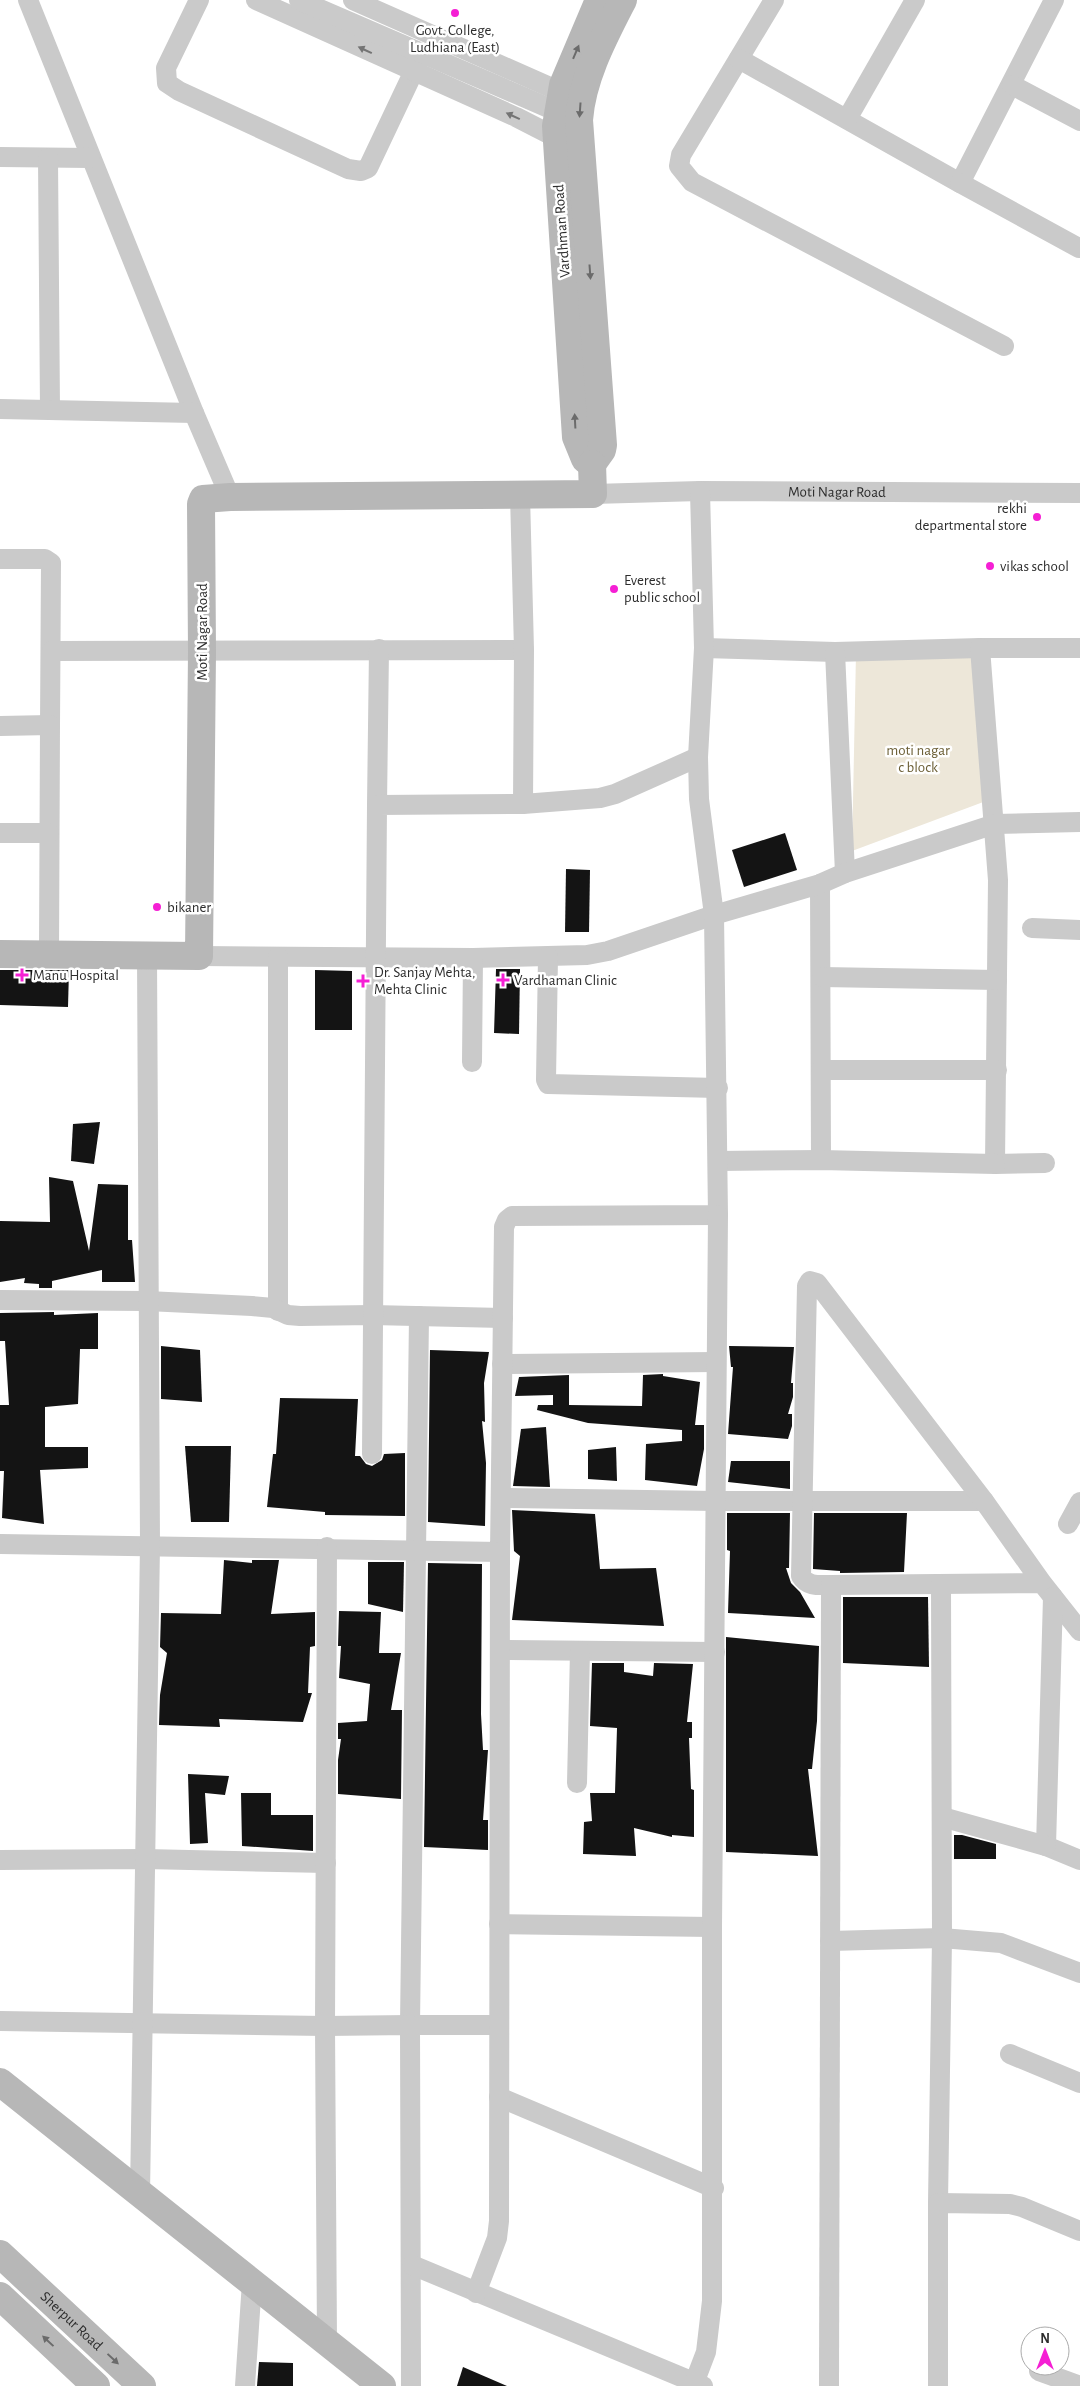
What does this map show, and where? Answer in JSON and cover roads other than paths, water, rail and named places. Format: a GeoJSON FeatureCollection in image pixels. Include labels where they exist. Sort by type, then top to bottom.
{"type":"FeatureCollection","features":[{"type":"Feature","properties":{"kind":"street"},"geometry":{"type":"LineString","coordinates":[[28,0],[90,158],[230,497]]}},
{"type":"Feature","properties":{"kind":"street"},"geometry":{"type":"LineString","coordinates":[[199,0],[166,68],[167,83],[179,92],[348,169],[362,171],[368,168],[422,54]]}},
{"type":"Feature","properties":{"kind":"street"},"geometry":{"type":"LineString","coordinates":[[256,0],[516,117],[558,114]]}},
{"type":"Feature","properties":{"kind":"street"},"geometry":{"type":"LineString","coordinates":[[299,0],[558,114]]}},
{"type":"Feature","properties":{"kind":"street"},"geometry":{"type":"LineString","coordinates":[[352,0],[426,31],[558,114]]}},
{"type":"Feature","properties":{"kind":"street","name":"Vardhman Road"},"geometry":{"type":"LineString","coordinates":[[592,464],[585,459],[576,437],[558,114],[598,0]]}},
{"type":"Feature","properties":{"kind":"street"},"geometry":{"type":"LineString","coordinates":[[593,494],[592,464],[602,450],[603,445],[580,147],[580,100],[585,84],[623,0]]}},
{"type":"Feature","properties":{"kind":"street"},"geometry":{"type":"LineString","coordinates":[[774,0],[680,155],[679,166],[692,182],[1004,346]]}},
{"type":"Feature","properties":{"kind":"street"},"geometry":{"type":"LineString","coordinates":[[847,119],[915,0]]}},
{"type":"Feature","properties":{"kind":"street"},"geometry":{"type":"LineString","coordinates":[[960,183],[1054,0]]}},
{"type":"Feature","properties":{"kind":"street"},"geometry":{"type":"LineString","coordinates":[[739,59],[1079,248]]}},
{"type":"Feature","properties":{"kind":"street"},"geometry":{"type":"LineString","coordinates":[[1012,85],[1080,121]]}},
{"type":"Feature","properties":{"kind":"street"},"geometry":{"type":"LineString","coordinates":[[0,157],[90,158]]}},
{"type":"Feature","properties":{"kind":"street"},"geometry":{"type":"LineString","coordinates":[[48,158],[50,410]]}},
{"type":"Feature","properties":{"kind":"street"},"geometry":{"type":"LineString","coordinates":[[0,409],[194,413]]}},
{"type":"Feature","properties":{"kind":"street"},"geometry":{"type":"LineString","coordinates":[[412,2265],[697,2385],[706,2352],[711,2322],[714,2188],[712,1927],[718,1215],[718,1088],[714,915],[699,799],[698,757],[704,648],[700,490]]}},
{"type":"Feature","properties":{"kind":"street","name":"Moti Nagar Road"},"geometry":{"type":"LineString","coordinates":[[199,956],[202,652],[201,504],[203,499],[209,497],[593,494],[700,490],[1080,494]]}},
{"type":"Feature","properties":{"kind":"street"},"geometry":{"type":"LineString","coordinates":[[520,495],[524,650],[523,804]]}},
{"type":"Feature","properties":{"kind":"street"},"geometry":{"type":"LineString","coordinates":[[0,559],[45,559],[51,564],[52,651],[48,954]]}},
{"type":"Feature","properties":{"kind":"street"},"geometry":{"type":"LineString","coordinates":[[704,648],[835,652],[980,648],[1080,648]]}},
{"type":"Feature","properties":{"kind":"street"},"geometry":{"type":"LineString","coordinates":[[980,648],[998,880],[995,1164]]}},
{"type":"Feature","properties":{"kind":"street"},"geometry":{"type":"LineString","coordinates":[[372,1454],[380,649]]}},
{"type":"Feature","properties":{"kind":"street"},"geometry":{"type":"LineString","coordinates":[[52,651],[524,650]]}},
{"type":"Feature","properties":{"kind":"street"},"geometry":{"type":"LineString","coordinates":[[835,652],[845,873]]}},
{"type":"Feature","properties":{"kind":"street"},"geometry":{"type":"LineString","coordinates":[[0,726],[50,724]]}},
{"type":"Feature","properties":{"kind":"street"},"geometry":{"type":"LineString","coordinates":[[377,805],[523,804],[600,798],[615,794],[698,757]]}},
{"type":"Feature","properties":{"kind":"street"},"geometry":{"type":"LineString","coordinates":[[0,954],[472,958],[588,955],[608,951],[714,915],[820,884],[845,873],[994,824],[1080,822]]}},
{"type":"Feature","properties":{"kind":"street"},"geometry":{"type":"LineString","coordinates":[[0,833],[49,833]]}},
{"type":"Feature","properties":{"kind":"street"},"geometry":{"type":"LineString","coordinates":[[820,884],[822,978],[821,1160]]}},
{"type":"Feature","properties":{"kind":"street"},"geometry":{"type":"LineString","coordinates":[[1032,928],[1080,930]]}},
{"type":"Feature","properties":{"kind":"street"},"geometry":{"type":"LineString","coordinates":[[140,2194],[150,1545],[147,1301],[147,955]]}},
{"type":"Feature","properties":{"kind":"street"},"geometry":{"type":"LineString","coordinates":[[278,956],[278,1311]]}},
{"type":"Feature","properties":{"kind":"street"},"geometry":{"type":"LineString","coordinates":[[548,957],[546,1080],[548,1084],[718,1088]]}},
{"type":"Feature","properties":{"kind":"street"},"geometry":{"type":"LineString","coordinates":[[472,958],[472,1062]]}},
{"type":"Feature","properties":{"kind":"street"},"geometry":{"type":"LineString","coordinates":[[822,978],[997,980]]}},
{"type":"Feature","properties":{"kind":"street"},"geometry":{"type":"LineString","coordinates":[[821,1070],[997,1070]]}},
{"type":"Feature","properties":{"kind":"street"},"geometry":{"type":"LineString","coordinates":[[718,1161],[821,1160],[995,1164],[1045,1163]]}},
{"type":"Feature","properties":{"kind":"street"},"geometry":{"type":"LineString","coordinates":[[476,2293],[497,2238],[499,2221],[500,1552],[504,1227],[507,1220],[512,1216],[718,1215]]}},
{"type":"Feature","properties":{"kind":"street"},"geometry":{"type":"LineString","coordinates":[[1048,1590],[941,1585],[809,1584],[801,1576],[807,1283],[813,1280],[984,1500],[1048,1590],[1080,1631]]}},
{"type":"Feature","properties":{"kind":"street"},"geometry":{"type":"LineString","coordinates":[[0,1300],[147,1301],[252,1306],[272,1308],[288,1315],[300,1316],[372,1315],[503,1318]]}},
{"type":"Feature","properties":{"kind":"street"},"geometry":{"type":"LineString","coordinates":[[411,2386],[410,1886],[418,1549],[420,1316]]}},
{"type":"Feature","properties":{"kind":"street"},"geometry":{"type":"LineString","coordinates":[[502,1364],[716,1362]]}},
{"type":"Feature","properties":{"kind":"street"},"geometry":{"type":"LineString","coordinates":[[501,1498],[716,1501],[984,1500]]}},
{"type":"Feature","properties":{"kind":"street"},"geometry":{"type":"LineString","coordinates":[[1068,1524],[1080,1502]]}},
{"type":"Feature","properties":{"kind":"street"},"geometry":{"type":"LineString","coordinates":[[0,1544],[418,1549],[500,1552]]}},
{"type":"Feature","properties":{"kind":"street"},"geometry":{"type":"LineString","coordinates":[[327,1548],[325,2026],[327,2342]]}},
{"type":"Feature","properties":{"kind":"street"},"geometry":{"type":"LineString","coordinates":[[829,2386],[831,1585]]}},
{"type":"Feature","properties":{"kind":"street"},"geometry":{"type":"LineString","coordinates":[[938,2386],[938,2203],[942,1938],[941,1585]]}},
{"type":"Feature","properties":{"kind":"street"},"geometry":{"type":"LineString","coordinates":[[1046,1846],[1048,1590]]}},
{"type":"Feature","properties":{"kind":"street"},"geometry":{"type":"LineString","coordinates":[[500,1650],[715,1652]]}},
{"type":"Feature","properties":{"kind":"street"},"geometry":{"type":"LineString","coordinates":[[577,1783],[580,1651]]}},
{"type":"Feature","properties":{"kind":"street"},"geometry":{"type":"LineString","coordinates":[[942,1817],[1046,1846],[1080,1860]]}},
{"type":"Feature","properties":{"kind":"street"},"geometry":{"type":"LineString","coordinates":[[0,1860],[145,1859],[326,1863]]}},
{"type":"Feature","properties":{"kind":"street"},"geometry":{"type":"LineString","coordinates":[[499,1924],[712,1927]]}},
{"type":"Feature","properties":{"kind":"street"},"geometry":{"type":"LineString","coordinates":[[830,1941],[942,1938],[1002,1943],[1080,1972]]}},
{"type":"Feature","properties":{"kind":"street"},"geometry":{"type":"LineString","coordinates":[[0,2021],[325,2026],[410,2024],[499,2025]]}},
{"type":"Feature","properties":{"kind":"street"},"geometry":{"type":"LineString","coordinates":[[1010,2054],[1080,2083]]}},
{"type":"Feature","properties":{"kind":"street"},"geometry":{"type":"LineString","coordinates":[[0,2082],[382,2386]]}},
{"type":"Feature","properties":{"kind":"street"},"geometry":{"type":"LineString","coordinates":[[499,2098],[714,2188]]}},
{"type":"Feature","properties":{"kind":"street"},"geometry":{"type":"LineString","coordinates":[[938,2203],[1016,2206],[1080,2231]]}},
{"type":"Feature","properties":{"kind":"street","name":"Sherpur Road"},"geometry":{"type":"LineString","coordinates":[[0,2254],[142,2386]]}},
{"type":"Feature","properties":{"kind":"street"},"geometry":{"type":"LineString","coordinates":[[245,2386],[252,2282]]}},
{"type":"Feature","properties":{"kind":"street","name":"Sherpur Road"},"geometry":{"type":"LineString","coordinates":[[0,2296],[96,2386]]}},
{"type":"Feature","properties":{"kind":"street"},"geometry":{"type":"LineString","coordinates":[[1053,2376],[1080,2386]]}},
{"type":"Feature","properties":{"kind":"place","name":"Govt. College, Ludhiana (East)"},"geometry":{"type":"Point","coordinates":[455,13]}},
{"type":"Feature","properties":{"kind":"place","name":"rekhi departmental store"},"geometry":{"type":"Point","coordinates":[1037,517]}},
{"type":"Feature","properties":{"kind":"place","name":"vikas school"},"geometry":{"type":"Point","coordinates":[990,566]}},
{"type":"Feature","properties":{"kind":"place","name":"Everest public school"},"geometry":{"type":"Point","coordinates":[614,589]}},
{"type":"Feature","properties":{"kind":"place","name":"bikaner"},"geometry":{"type":"Point","coordinates":[157,907]}},
{"type":"Feature","properties":{"kind":"place","name":"Manu Hospital"},"geometry":{"type":"Point","coordinates":[22,975]}},
{"type":"Feature","properties":{"kind":"place","name":"Vardhaman Clinic"},"geometry":{"type":"Point","coordinates":[503,980]}},
{"type":"Feature","properties":{"kind":"place","name":"Dr. Sanjay Mehta, Mehta Clinic"},"geometry":{"type":"Point","coordinates":[363,981]}},
{"type":"Feature","properties":{"kind":"park label","name":"moti nagar c block"},"geometry":{"type":"Point","coordinates":[918,758]}}]}
